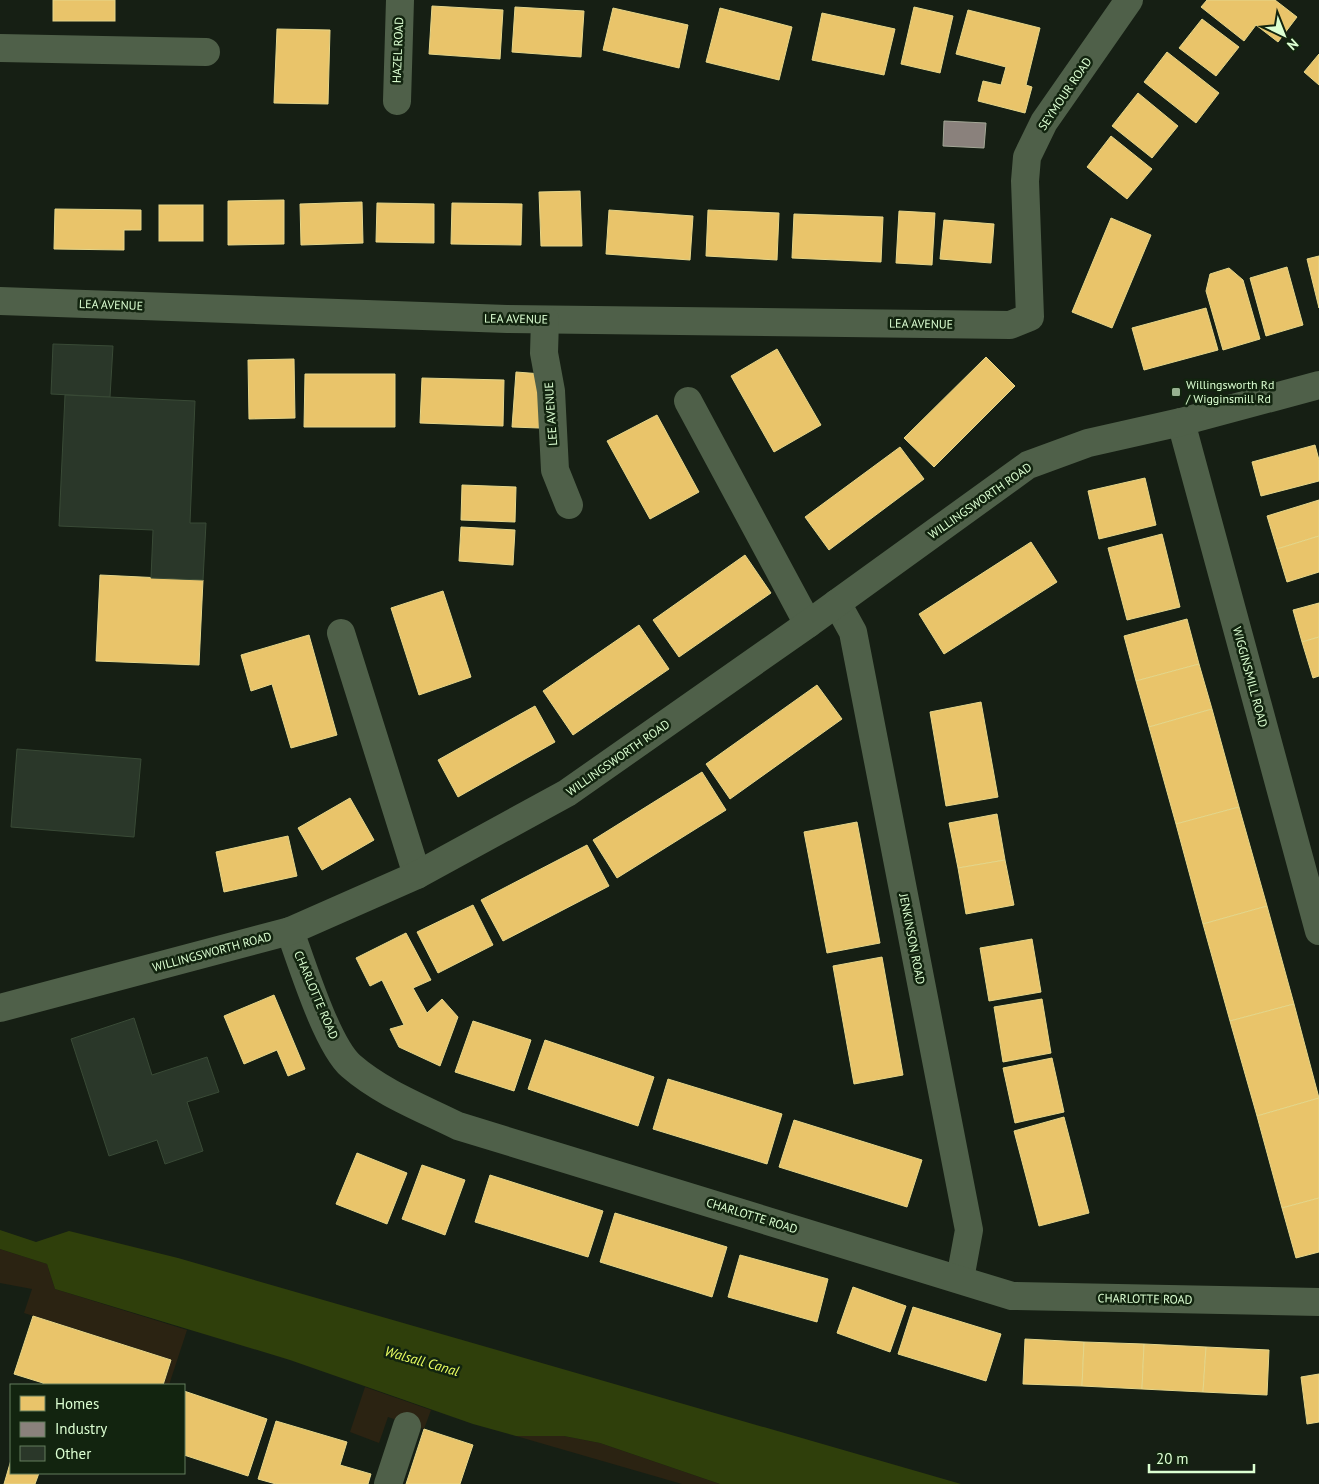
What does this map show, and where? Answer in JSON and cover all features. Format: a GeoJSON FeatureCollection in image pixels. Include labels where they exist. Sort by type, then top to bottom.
{"type":"FeatureCollection","features":[{"type":"Feature","properties":{"kind":"street","name":"HAZEL ROAD"},"geometry":{"type":"LineString","coordinates":[[397,101],[400,0]]}},
{"type":"Feature","properties":{"kind":"street","name":"SEYMOUR ROAD"},"geometry":{"type":"LineString","coordinates":[[1030,317],[1025,181],[1027,157],[1044,122],[1129,0]]}},
{"type":"Feature","properties":{"kind":"street"},"geometry":{"type":"LineString","coordinates":[[0,48],[206,52]]}},
{"type":"Feature","properties":{"kind":"street","name":"LEA AVENUE"},"geometry":{"type":"LineString","coordinates":[[0,301],[544,320],[1010,325],[1030,317]]}},
{"type":"Feature","properties":{"kind":"street","name":"LEE AVENUE"},"geometry":{"type":"LineString","coordinates":[[544,320],[544,353],[551,391],[555,470],[569,505]]}},
{"type":"Feature","properties":{"kind":"street","name":"WILLINGSWORTH ROAD"},"geometry":{"type":"LineString","coordinates":[[0,1008],[290,931],[417,874],[567,793],[808,624],[1028,465],[1088,443],[1181,422],[1319,385]]}},
{"type":"Feature","properties":{"kind":"street"},"geometry":{"type":"LineString","coordinates":[[688,401],[808,624]]}},
{"type":"Feature","properties":{"kind":"street","name":"WIGGINSMILL ROAD"},"geometry":{"type":"LineString","coordinates":[[1181,422],[1319,931]]}},
{"type":"Feature","properties":{"kind":"street","name":"JENKINSON ROAD"},"geometry":{"type":"LineString","coordinates":[[837,603],[853,632],[969,1230],[960,1279]]}},
{"type":"Feature","properties":{"kind":"street"},"geometry":{"type":"LineString","coordinates":[[341,633],[417,874]]}},
{"type":"Feature","properties":{"kind":"street","name":"CHARLOTTE ROAD"},"geometry":{"type":"LineString","coordinates":[[290,931],[328,1032],[350,1065],[387,1092],[458,1126],[1012,1296],[1319,1302]]}},
{"type":"Feature","properties":{"kind":"street"},"geometry":{"type":"LineString","coordinates":[[388,1484],[406,1426]]}},
{"type":"Feature","properties":{"kind":"shaded area"},"geometry":{"type":"Polygon","coordinates":[[[0,1249],[47,1264],[55,1289],[187,1330],[169,1384],[163,1384],[171,1360],[24,1313],[32,1289],[0,1283],[0,1249]]]}},
{"type":"Feature","properties":{"kind":"shaded area"},"geometry":{"type":"Polygon","coordinates":[[[365,1387],[431,1410],[424,1429],[388,1417],[379,1443],[350,1432],[365,1387]]]}},
{"type":"Feature","properties":{"kind":"shaded area"},"geometry":{"type":"Polygon","coordinates":[[[516,1436],[564,1436],[600,1443],[720,1484],[682,1484],[516,1436]]]}},
{"type":"Feature","properties":{"kind":"water","name":"Walsall Canal"},"geometry":{"type":"Polygon","coordinates":[[[0,1230],[36,1242],[69,1231],[178,1258],[961,1484],[720,1484],[600,1443],[564,1436],[516,1436],[473,1424],[290,1360],[55,1289],[47,1264],[0,1249],[0,1230]]]}},
{"type":"Feature","properties":{"kind":"building: Homes"},"geometry":{"type":"Polygon","coordinates":[[[53,0],[115,0],[115,21],[53,21],[53,0]]]}},
{"type":"Feature","properties":{"kind":"building: Homes"},"geometry":{"type":"Polygon","coordinates":[[[1207,0],[1275,0],[1297,17],[1278,42],[1256,25],[1244,41],[1201,7],[1207,0]]]}},
{"type":"Feature","properties":{"kind":"building: Homes"},"geometry":{"type":"Polygon","coordinates":[[[432,6],[503,10],[500,59],[429,54],[432,6]]]}},
{"type":"Feature","properties":{"kind":"building: Homes"},"geometry":{"type":"Polygon","coordinates":[[[515,7],[584,11],[581,57],[512,52],[515,7]]]}},
{"type":"Feature","properties":{"kind":"building: Homes"},"geometry":{"type":"Polygon","coordinates":[[[914,7],[953,16],[940,73],[901,64],[914,7]]]}},
{"type":"Feature","properties":{"kind":"building: Homes"},"geometry":{"type":"Polygon","coordinates":[[[613,8],[688,25],[679,68],[603,50],[613,8]]]}},
{"type":"Feature","properties":{"kind":"building: Homes"},"geometry":{"type":"Polygon","coordinates":[[[720,8],[792,27],[779,80],[706,62],[720,8]]]}},
{"type":"Feature","properties":{"kind":"building: Homes"},"geometry":{"type":"Polygon","coordinates":[[[968,10],[1040,28],[1026,85],[1032,87],[1025,113],[978,101],[983,81],[1001,85],[1006,67],[956,54],[968,10]]]}},
{"type":"Feature","properties":{"kind":"building: Homes"},"geometry":{"type":"Polygon","coordinates":[[[822,13],[895,29],[884,75],[812,60],[822,13]]]}},
{"type":"Feature","properties":{"kind":"building: Homes"},"geometry":{"type":"Polygon","coordinates":[[[1202,19],[1239,47],[1216,76],[1179,48],[1202,19]]]}},
{"type":"Feature","properties":{"kind":"building: Homes"},"geometry":{"type":"Polygon","coordinates":[[[277,29],[330,30],[328,104],[274,103],[277,29]]]}},
{"type":"Feature","properties":{"kind":"building: Homes"},"geometry":{"type":"Polygon","coordinates":[[[1167,52],[1219,93],[1196,123],[1144,82],[1167,52]]]}},
{"type":"Feature","properties":{"kind":"building: Homes"},"geometry":{"type":"Polygon","coordinates":[[[1319,54],[1319,85],[1304,72],[1319,54]]]}},
{"type":"Feature","properties":{"kind":"building: Homes"},"geometry":{"type":"Polygon","coordinates":[[[1138,93],[1178,126],[1152,158],[1112,126],[1138,93]]]}},
{"type":"Feature","properties":{"kind":"building: Homes"},"geometry":{"type":"Polygon","coordinates":[[[1111,136],[1152,169],[1127,199],[1087,167],[1111,136]]]}},
{"type":"Feature","properties":{"kind":"building: Homes"},"geometry":{"type":"Polygon","coordinates":[[[580,191],[582,246],[541,246],[539,192],[580,191]]]}},
{"type":"Feature","properties":{"kind":"building: Homes"},"geometry":{"type":"Polygon","coordinates":[[[284,200],[284,244],[228,245],[228,201],[284,200]]]}},
{"type":"Feature","properties":{"kind":"building: Homes"},"geometry":{"type":"Polygon","coordinates":[[[362,202],[363,243],[301,245],[300,204],[362,202]]]}},
{"type":"Feature","properties":{"kind":"building: Homes"},"geometry":{"type":"Polygon","coordinates":[[[377,203],[434,204],[434,243],[376,242],[377,203]]]}},
{"type":"Feature","properties":{"kind":"building: Homes"},"geometry":{"type":"Polygon","coordinates":[[[452,203],[522,204],[521,245],[451,244],[452,203]]]}},
{"type":"Feature","properties":{"kind":"building: Homes"},"geometry":{"type":"Polygon","coordinates":[[[159,205],[203,205],[203,241],[159,241],[159,205]]]}},
{"type":"Feature","properties":{"kind":"building: Homes"},"geometry":{"type":"Polygon","coordinates":[[[55,209],[141,210],[141,230],[124,230],[124,250],[54,249],[55,209]]]}},
{"type":"Feature","properties":{"kind":"building: Homes"},"geometry":{"type":"Polygon","coordinates":[[[609,210],[693,216],[690,260],[606,254],[609,210]]]}},
{"type":"Feature","properties":{"kind":"building: Homes"},"geometry":{"type":"Polygon","coordinates":[[[708,210],[779,213],[777,260],[706,256],[708,210]]]}},
{"type":"Feature","properties":{"kind":"building: Homes"},"geometry":{"type":"Polygon","coordinates":[[[899,211],[935,213],[932,265],[896,263],[899,211]]]}},
{"type":"Feature","properties":{"kind":"building: Homes"},"geometry":{"type":"Polygon","coordinates":[[[794,214],[883,217],[881,262],[792,258],[794,214]]]}},
{"type":"Feature","properties":{"kind":"building: Homes"},"geometry":{"type":"Polygon","coordinates":[[[1111,218],[1151,235],[1112,328],[1072,312],[1111,218]]]}},
{"type":"Feature","properties":{"kind":"building: Homes"},"geometry":{"type":"Polygon","coordinates":[[[944,220],[994,224],[991,263],[940,259],[944,220]]]}},
{"type":"Feature","properties":{"kind":"building: Homes"},"geometry":{"type":"Polygon","coordinates":[[[1319,256],[1319,308],[1307,259],[1319,256]]]}},
{"type":"Feature","properties":{"kind":"building: Homes"},"geometry":{"type":"Polygon","coordinates":[[[1287,267],[1303,325],[1266,336],[1250,278],[1287,267]]]}},
{"type":"Feature","properties":{"kind":"building: Homes"},"geometry":{"type":"Polygon","coordinates":[[[1229,268],[1243,280],[1260,339],[1223,350],[1206,291],[1210,274],[1229,268]]]}},
{"type":"Feature","properties":{"kind":"building: Homes"},"geometry":{"type":"Polygon","coordinates":[[[1206,308],[1218,350],[1144,370],[1132,328],[1206,308]]]}},
{"type":"Feature","properties":{"kind":"building: Homes"},"geometry":{"type":"Polygon","coordinates":[[[777,349],[821,425],[774,452],[731,376],[777,349]]]}},
{"type":"Feature","properties":{"kind":"building: Homes"},"geometry":{"type":"Polygon","coordinates":[[[986,357],[1015,386],[934,467],[904,438],[986,357]]]}},
{"type":"Feature","properties":{"kind":"building: Homes"},"geometry":{"type":"Polygon","coordinates":[[[294,359],[295,418],[249,419],[248,360],[294,359]]]}},
{"type":"Feature","properties":{"kind":"building: Homes"},"geometry":{"type":"Polygon","coordinates":[[[516,372],[542,374],[539,428],[512,427],[516,372]]]}},
{"type":"Feature","properties":{"kind":"building: Homes"},"geometry":{"type":"Polygon","coordinates":[[[305,374],[395,374],[395,427],[304,427],[305,374]]]}},
{"type":"Feature","properties":{"kind":"building: Homes"},"geometry":{"type":"Polygon","coordinates":[[[422,378],[504,380],[503,426],[420,423],[422,378]]]}},
{"type":"Feature","properties":{"kind":"building: Homes"},"geometry":{"type":"Polygon","coordinates":[[[657,415],[699,492],[650,519],[607,441],[657,415]]]}},
{"type":"Feature","properties":{"kind":"building: Homes"},"geometry":{"type":"Polygon","coordinates":[[[1315,445],[1319,460],[1319,481],[1261,496],[1252,462],[1315,445]]]}},
{"type":"Feature","properties":{"kind":"building: Homes"},"geometry":{"type":"Polygon","coordinates":[[[900,447],[924,479],[829,550],[805,517],[900,447]]]}},
{"type":"Feature","properties":{"kind":"building: Homes"},"geometry":{"type":"Polygon","coordinates":[[[1145,478],[1156,525],[1099,539],[1088,491],[1145,478]]]}},
{"type":"Feature","properties":{"kind":"building: Homes"},"geometry":{"type":"Polygon","coordinates":[[[462,485],[516,487],[515,522],[461,520],[462,485]]]}},
{"type":"Feature","properties":{"kind":"building: Homes"},"geometry":{"type":"Polygon","coordinates":[[[1319,500],[1319,536],[1277,549],[1267,516],[1319,500]]]}},
{"type":"Feature","properties":{"kind":"building: Homes"},"geometry":{"type":"Polygon","coordinates":[[[461,527],[515,530],[513,565],[459,561],[461,527]]]}},
{"type":"Feature","properties":{"kind":"building: Homes"},"geometry":{"type":"Polygon","coordinates":[[[1162,534],[1180,607],[1127,620],[1108,548],[1162,534]]]}},
{"type":"Feature","properties":{"kind":"building: Homes"},"geometry":{"type":"Polygon","coordinates":[[[1319,536],[1319,572],[1287,582],[1277,549],[1319,536]]]}},
{"type":"Feature","properties":{"kind":"building: Homes"},"geometry":{"type":"Polygon","coordinates":[[[1031,542],[1057,582],[944,654],[919,614],[1031,542]]]}},
{"type":"Feature","properties":{"kind":"building: Homes"},"geometry":{"type":"Polygon","coordinates":[[[745,555],[771,593],[679,657],[653,620],[745,555]]]}},
{"type":"Feature","properties":{"kind":"building: Homes"},"geometry":{"type":"Polygon","coordinates":[[[100,575],[203,580],[199,665],[96,661],[100,575]]]}},
{"type":"Feature","properties":{"kind":"building: Homes"},"geometry":{"type":"Polygon","coordinates":[[[443,591],[471,677],[419,695],[391,608],[443,591]]]}},
{"type":"Feature","properties":{"kind":"building: Homes"},"geometry":{"type":"Polygon","coordinates":[[[1319,603],[1319,637],[1302,642],[1293,610],[1319,603]]]}},
{"type":"Feature","properties":{"kind":"building: Homes"},"geometry":{"type":"Polygon","coordinates":[[[1187,619],[1199,664],[1136,681],[1124,636],[1187,619]]]}},
{"type":"Feature","properties":{"kind":"building: Homes"},"geometry":{"type":"Polygon","coordinates":[[[639,625],[669,669],[573,735],[543,691],[639,625]]]}},
{"type":"Feature","properties":{"kind":"building: Homes"},"geometry":{"type":"Polygon","coordinates":[[[309,635],[337,735],[291,748],[272,684],[251,691],[241,655],[309,635]]]}},
{"type":"Feature","properties":{"kind":"building: Homes"},"geometry":{"type":"Polygon","coordinates":[[[1319,637],[1319,676],[1313,678],[1302,642],[1319,637]]]}},
{"type":"Feature","properties":{"kind":"building: Homes"},"geometry":{"type":"Polygon","coordinates":[[[1199,664],[1212,709],[1149,727],[1136,681],[1199,664]]]}},
{"type":"Feature","properties":{"kind":"building: Homes"},"geometry":{"type":"Polygon","coordinates":[[[817,685],[842,719],[730,799],[706,764],[817,685]]]}},
{"type":"Feature","properties":{"kind":"building: Homes"},"geometry":{"type":"Polygon","coordinates":[[[981,702],[998,797],[946,806],[930,712],[981,702]]]}},
{"type":"Feature","properties":{"kind":"building: Homes"},"geometry":{"type":"Polygon","coordinates":[[[535,706],[555,742],[458,797],[438,760],[535,706]]]}},
{"type":"Feature","properties":{"kind":"building: Homes"},"geometry":{"type":"Polygon","coordinates":[[[1212,709],[1239,807],[1176,824],[1149,727],[1212,709]]]}},
{"type":"Feature","properties":{"kind":"building: Homes"},"geometry":{"type":"Polygon","coordinates":[[[702,772],[726,810],[617,878],[593,840],[702,772]]]}},
{"type":"Feature","properties":{"kind":"building: Homes"},"geometry":{"type":"Polygon","coordinates":[[[350,798],[374,840],[322,870],[298,828],[350,798]]]}},
{"type":"Feature","properties":{"kind":"building: Homes"},"geometry":{"type":"Polygon","coordinates":[[[1239,807],[1267,906],[1203,924],[1176,824],[1239,807]]]}},
{"type":"Feature","properties":{"kind":"building: Homes"},"geometry":{"type":"Polygon","coordinates":[[[997,814],[1005,860],[958,868],[949,823],[997,814]]]}},
{"type":"Feature","properties":{"kind":"building: Homes"},"geometry":{"type":"Polygon","coordinates":[[[857,822],[880,943],[827,953],[804,832],[857,822]]]}},
{"type":"Feature","properties":{"kind":"building: Homes"},"geometry":{"type":"Polygon","coordinates":[[[288,836],[297,876],[224,892],[216,852],[288,836]]]}},
{"type":"Feature","properties":{"kind":"building: Homes"},"geometry":{"type":"Polygon","coordinates":[[[587,845],[609,886],[503,941],[481,900],[587,845]]]}},
{"type":"Feature","properties":{"kind":"building: Homes"},"geometry":{"type":"Polygon","coordinates":[[[1005,860],[1014,905],[966,914],[958,868],[1005,860]]]}},
{"type":"Feature","properties":{"kind":"building: Homes"},"geometry":{"type":"Polygon","coordinates":[[[473,905],[493,945],[438,973],[417,932],[473,905]]]}},
{"type":"Feature","properties":{"kind":"building: Homes"},"geometry":{"type":"Polygon","coordinates":[[[1267,906],[1294,1004],[1230,1021],[1203,924],[1267,906]]]}},
{"type":"Feature","properties":{"kind":"building: Homes"},"geometry":{"type":"Polygon","coordinates":[[[406,933],[431,980],[413,988],[427,1013],[442,999],[458,1017],[440,1066],[399,1047],[390,1029],[404,1025],[382,980],[370,986],[356,958],[406,933]]]}},
{"type":"Feature","properties":{"kind":"building: Homes"},"geometry":{"type":"Polygon","coordinates":[[[1032,939],[1041,992],[989,1001],[980,948],[1032,939]]]}},
{"type":"Feature","properties":{"kind":"building: Homes"},"geometry":{"type":"Polygon","coordinates":[[[882,957],[903,1075],[854,1084],[833,966],[882,957]]]}},
{"type":"Feature","properties":{"kind":"building: Homes"},"geometry":{"type":"Polygon","coordinates":[[[274,995],[305,1069],[288,1076],[277,1050],[244,1064],[224,1016],[274,995]]]}},
{"type":"Feature","properties":{"kind":"building: Homes"},"geometry":{"type":"Polygon","coordinates":[[[1042,999],[1051,1053],[1003,1062],[994,1007],[1042,999]]]}},
{"type":"Feature","properties":{"kind":"building: Homes"},"geometry":{"type":"Polygon","coordinates":[[[1294,1004],[1319,1098],[1257,1116],[1230,1021],[1294,1004]]]}},
{"type":"Feature","properties":{"kind":"building: Homes"},"geometry":{"type":"Polygon","coordinates":[[[473,1021],[531,1040],[514,1091],[455,1072],[473,1021]]]}},
{"type":"Feature","properties":{"kind":"building: Homes"},"geometry":{"type":"Polygon","coordinates":[[[545,1040],[654,1077],[638,1126],[528,1089],[545,1040]]]}},
{"type":"Feature","properties":{"kind":"building: Homes"},"geometry":{"type":"Polygon","coordinates":[[[1052,1058],[1064,1112],[1015,1123],[1003,1068],[1052,1058]]]}},
{"type":"Feature","properties":{"kind":"building: Homes"},"geometry":{"type":"Polygon","coordinates":[[[668,1079],[782,1114],[767,1164],[653,1129],[668,1079]]]}},
{"type":"Feature","properties":{"kind":"building: Homes"},"geometry":{"type":"Polygon","coordinates":[[[1319,1098],[1319,1198],[1282,1208],[1257,1116],[1319,1098]]]}},
{"type":"Feature","properties":{"kind":"building: Homes"},"geometry":{"type":"Polygon","coordinates":[[[1064,1117],[1089,1213],[1039,1226],[1014,1131],[1064,1117]]]}},
{"type":"Feature","properties":{"kind":"building: Homes"},"geometry":{"type":"Polygon","coordinates":[[[794,1120],[922,1160],[907,1207],[779,1167],[794,1120]]]}},
{"type":"Feature","properties":{"kind":"building: Homes"},"geometry":{"type":"Polygon","coordinates":[[[357,1153],[407,1173],[387,1224],[336,1204],[357,1153]]]}},
{"type":"Feature","properties":{"kind":"building: Homes"},"geometry":{"type":"Polygon","coordinates":[[[422,1165],[465,1180],[445,1235],[402,1219],[422,1165]]]}},
{"type":"Feature","properties":{"kind":"building: Homes"},"geometry":{"type":"Polygon","coordinates":[[[490,1175],[603,1211],[588,1257],[475,1222],[490,1175]]]}},
{"type":"Feature","properties":{"kind":"building: Homes"},"geometry":{"type":"Polygon","coordinates":[[[1319,1198],[1319,1252],[1296,1258],[1282,1208],[1319,1198]]]}},
{"type":"Feature","properties":{"kind":"building: Homes"},"geometry":{"type":"Polygon","coordinates":[[[615,1213],[727,1247],[712,1297],[600,1262],[615,1213]]]}},
{"type":"Feature","properties":{"kind":"building: Homes"},"geometry":{"type":"Polygon","coordinates":[[[740,1255],[828,1279],[817,1322],[728,1297],[740,1255]]]}},
{"type":"Feature","properties":{"kind":"building: Homes"},"geometry":{"type":"Polygon","coordinates":[[[853,1287],[906,1306],[890,1352],[837,1333],[853,1287]]]}},
{"type":"Feature","properties":{"kind":"building: Homes"},"geometry":{"type":"Polygon","coordinates":[[[913,1307],[1001,1334],[986,1381],[898,1354],[913,1307]]]}},
{"type":"Feature","properties":{"kind":"building: Homes"},"geometry":{"type":"Polygon","coordinates":[[[33,1316],[171,1360],[163,1384],[43,1384],[14,1374],[33,1316]]]}},
{"type":"Feature","properties":{"kind":"building: Homes"},"geometry":{"type":"Polygon","coordinates":[[[1025,1339],[1084,1342],[1082,1386],[1023,1384],[1025,1339]]]}},
{"type":"Feature","properties":{"kind":"building: Homes"},"geometry":{"type":"Polygon","coordinates":[[[1084,1342],[1144,1344],[1142,1389],[1082,1386],[1084,1342]]]}},
{"type":"Feature","properties":{"kind":"building: Homes"},"geometry":{"type":"Polygon","coordinates":[[[1144,1344],[1206,1347],[1203,1392],[1142,1389],[1144,1344]]]}},
{"type":"Feature","properties":{"kind":"building: Homes"},"geometry":{"type":"Polygon","coordinates":[[[1206,1347],[1269,1350],[1267,1395],[1203,1392],[1206,1347]]]}},
{"type":"Feature","properties":{"kind":"building: Homes"},"geometry":{"type":"Polygon","coordinates":[[[1319,1374],[1319,1422],[1307,1424],[1301,1377],[1319,1374]]]}},
{"type":"Feature","properties":{"kind":"building: Homes"},"geometry":{"type":"Polygon","coordinates":[[[185,1391],[267,1419],[248,1476],[185,1455],[185,1391]]]}},
{"type":"Feature","properties":{"kind":"building: Homes"},"geometry":{"type":"Polygon","coordinates":[[[276,1421],[347,1442],[340,1465],[371,1474],[368,1484],[276,1484],[258,1479],[276,1421]]]}},
{"type":"Feature","properties":{"kind":"building: Homes"},"geometry":{"type":"Polygon","coordinates":[[[424,1429],[473,1445],[460,1484],[406,1484],[424,1429]]]}},
{"type":"Feature","properties":{"kind":"building: Homes"},"geometry":{"type":"Polygon","coordinates":[[[10,1463],[10,1474],[39,1474],[35,1484],[4,1484],[10,1463]]]}},
{"type":"Feature","properties":{"kind":"building: Industry"},"geometry":{"type":"Polygon","coordinates":[[[944,121],[986,123],[984,148],[943,146],[944,121]]]}},
{"type":"Feature","properties":{"kind":"building: Other"},"geometry":{"type":"Polygon","coordinates":[[[53,344],[113,346],[110,397],[51,394],[53,344]]]}},
{"type":"Feature","properties":{"kind":"building: Other"},"geometry":{"type":"Polygon","coordinates":[[[65,395],[195,401],[190,523],[206,523],[203,580],[151,578],[153,530],[59,526],[65,395]]]}},
{"type":"Feature","properties":{"kind":"building: Other"},"geometry":{"type":"Polygon","coordinates":[[[17,749],[141,759],[134,837],[11,827],[17,749]]]}},
{"type":"Feature","properties":{"kind":"building: Other"},"geometry":{"type":"Polygon","coordinates":[[[134,1018],[152,1075],[207,1057],[219,1092],[187,1102],[203,1151],[165,1164],[157,1140],[109,1156],[71,1039],[134,1018]]]}},
{"type":"Feature","properties":{"kind":"place","name":"Willingsworth Rd / Wigginsmill Rd"},"geometry":{"type":"Point","coordinates":[1176,392]}}]}
